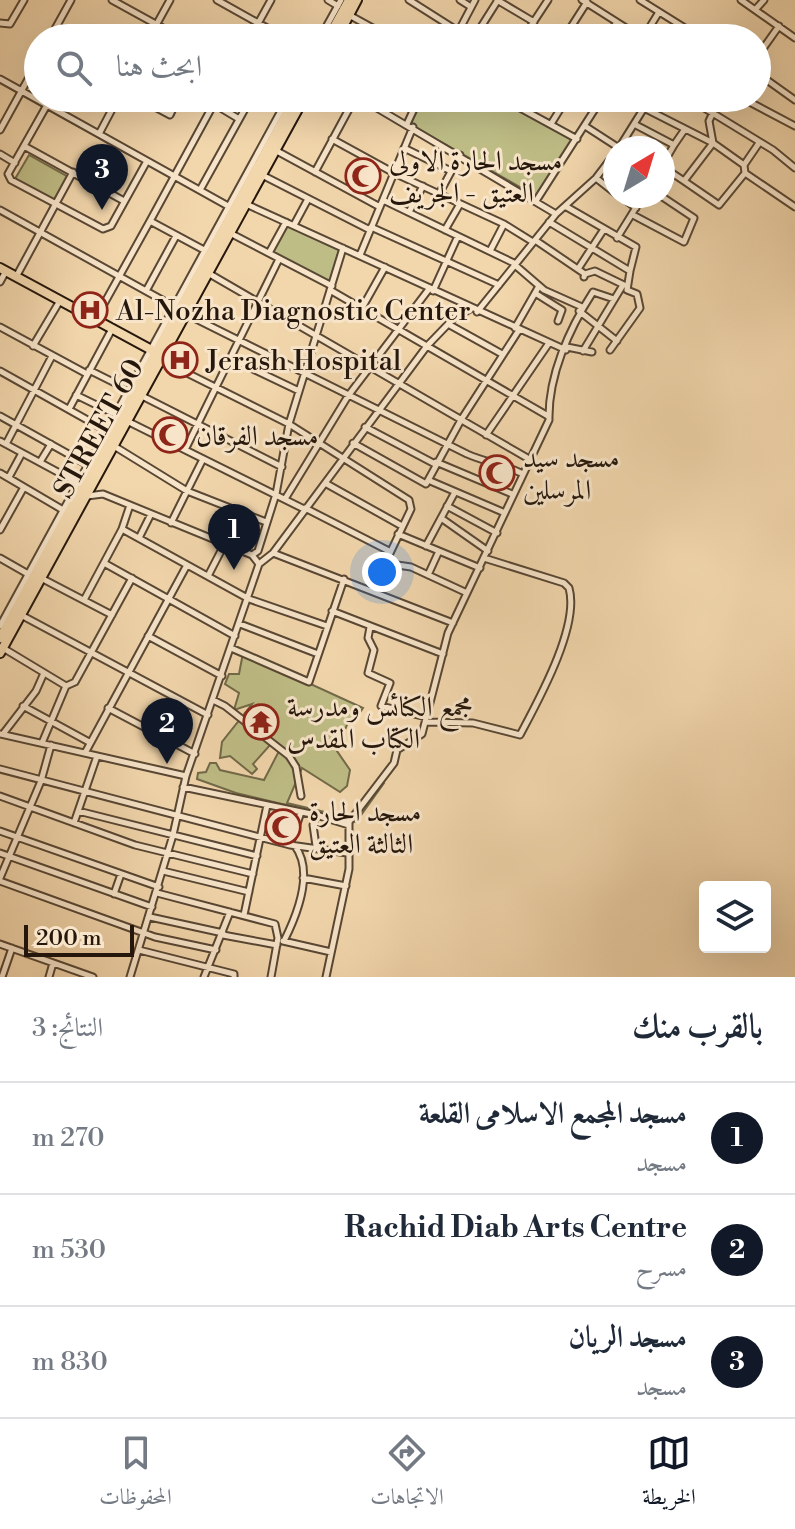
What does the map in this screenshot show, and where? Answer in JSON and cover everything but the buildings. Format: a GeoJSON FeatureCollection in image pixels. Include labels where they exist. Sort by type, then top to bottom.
{"type":"FeatureCollection","features":[{"type":"Feature","properties":{"kind":"main road"},"geometry":{"type":"LineString","coordinates":[[336,24],[349,0]]}},
{"type":"Feature","properties":{"kind":"main road"},"geometry":{"type":"LineString","coordinates":[[344,24],[357,0]]}},
{"type":"Feature","properties":{"kind":"main road","name":"STREET 60"},"geometry":{"type":"LineString","coordinates":[[0,638],[99,450],[155,355],[189,285],[287,112]]}},
{"type":"Feature","properties":{"kind":"main road","name":"STREET 60"},"geometry":{"type":"LineString","coordinates":[[234,210],[246,204],[262,175],[270,144],[294,112]]}},
{"type":"Feature","properties":{"kind":"main road","name":"STREET 60"},"geometry":{"type":"LineString","coordinates":[[2,650],[142,396],[155,355],[186,314],[230,233],[234,210]]}},
{"type":"Feature","properties":{"kind":"main road"},"geometry":{"type":"LineString","coordinates":[[2,273],[16,277],[155,355]]}},
{"type":"Feature","properties":{"kind":"main road"},"geometry":{"type":"LineString","coordinates":[[2,273],[94,321]]}},
{"type":"Feature","properties":{"kind":"street"},"geometry":{"type":"LineString","coordinates":[[0,23],[10,24],[24,0]]}},
{"type":"Feature","properties":{"kind":"street"},"geometry":{"type":"LineString","coordinates":[[112,0],[155,24]]}},
{"type":"Feature","properties":{"kind":"street"},"geometry":{"type":"LineString","coordinates":[[158,24],[170,0]]}},
{"type":"Feature","properties":{"kind":"street"},"geometry":{"type":"LineString","coordinates":[[217,0],[259,23],[271,0]]}},
{"type":"Feature","properties":{"kind":"street"},"geometry":{"type":"LineString","coordinates":[[328,0],[340,3],[328,24]]}},
{"type":"Feature","properties":{"kind":"street"},"geometry":{"type":"LineString","coordinates":[[409,0],[442,24]]}},
{"type":"Feature","properties":{"kind":"street"},"geometry":{"type":"LineString","coordinates":[[460,0],[471,7]]}},
{"type":"Feature","properties":{"kind":"street"},"geometry":{"type":"LineString","coordinates":[[462,24],[475,0]]}},
{"type":"Feature","properties":{"kind":"street"},"geometry":{"type":"LineString","coordinates":[[481,24],[497,0],[534,22],[548,0]]}},
{"type":"Feature","properties":{"kind":"street"},"geometry":{"type":"LineString","coordinates":[[640,0],[678,24]]}},
{"type":"Feature","properties":{"kind":"street"},"geometry":{"type":"LineString","coordinates":[[741,0],[795,38]]}},
{"type":"Feature","properties":{"kind":"street"},"geometry":{"type":"LineString","coordinates":[[755,10],[764,0]]}},
{"type":"Feature","properties":{"kind":"street"},"geometry":{"type":"LineString","coordinates":[[57,24],[68,1]]}},
{"type":"Feature","properties":{"kind":"street"},"geometry":{"type":"LineString","coordinates":[[572,24],[586,1],[620,24]]}},
{"type":"Feature","properties":{"kind":"street"},"geometry":{"type":"LineString","coordinates":[[651,24],[659,12]]}},
{"type":"Feature","properties":{"kind":"street"},"geometry":{"type":"LineString","coordinates":[[349,15],[366,24]]}},
{"type":"Feature","properties":{"kind":"street"},"geometry":{"type":"LineString","coordinates":[[771,37],[779,26]]}},
{"type":"Feature","properties":{"kind":"street"},"geometry":{"type":"LineString","coordinates":[[0,79],[22,91]]}},
{"type":"Feature","properties":{"kind":"street"},"geometry":{"type":"LineString","coordinates":[[771,83],[795,100]]}},
{"type":"Feature","properties":{"kind":"street"},"geometry":{"type":"LineString","coordinates":[[0,130],[24,87]]}},
{"type":"Feature","properties":{"kind":"street"},"geometry":{"type":"LineString","coordinates":[[43,112],[8,177],[103,229],[111,226],[147,161]]}},
{"type":"Feature","properties":{"kind":"street"},"geometry":{"type":"LineString","coordinates":[[0,626],[99,450],[115,414],[155,355],[173,306],[189,285],[204,250],[234,210],[60,112]]}},
{"type":"Feature","properties":{"kind":"street"},"geometry":{"type":"LineString","coordinates":[[99,134],[111,112]]}},
{"type":"Feature","properties":{"kind":"street"},"geometry":{"type":"LineString","coordinates":[[94,321],[209,112]]}},
{"type":"Feature","properties":{"kind":"street"},"geometry":{"type":"LineString","coordinates":[[230,112],[239,119]]}},
{"type":"Feature","properties":{"kind":"street"},"geometry":{"type":"LineString","coordinates":[[200,190],[243,112]]}},
{"type":"Feature","properties":{"kind":"street"},"geometry":{"type":"LineString","coordinates":[[283,112],[270,144],[380,207]]}},
{"type":"Feature","properties":{"kind":"street"},"geometry":{"type":"LineString","coordinates":[[315,172],[349,112]]}},
{"type":"Feature","properties":{"kind":"street"},"geometry":{"type":"LineString","coordinates":[[384,112],[556,214]]}},
{"type":"Feature","properties":{"kind":"street"},"geometry":{"type":"LineString","coordinates":[[360,255],[404,148],[414,112]]}},
{"type":"Feature","properties":{"kind":"street"},"geometry":{"type":"LineString","coordinates":[[528,112],[577,139]]}},
{"type":"Feature","properties":{"kind":"street"},"geometry":{"type":"LineString","coordinates":[[551,124],[558,112]]}},
{"type":"Feature","properties":{"kind":"street"},"geometry":{"type":"LineString","coordinates":[[536,201],[594,112]]}},
{"type":"Feature","properties":{"kind":"street"},"geometry":{"type":"LineString","coordinates":[[627,136],[642,112]]}},
{"type":"Feature","properties":{"kind":"street"},"geometry":{"type":"LineString","coordinates":[[652,112],[713,143],[744,165]]}},
{"type":"Feature","properties":{"kind":"street"},"geometry":{"type":"LineString","coordinates":[[713,143],[709,131],[711,112],[795,168]]}},
{"type":"Feature","properties":{"kind":"street"},"geometry":{"type":"LineString","coordinates":[[771,112],[794,123]]}},
{"type":"Feature","properties":{"kind":"street"},"geometry":{"type":"LineString","coordinates":[[634,124],[657,136]]}},
{"type":"Feature","properties":{"kind":"street"},"geometry":{"type":"LineString","coordinates":[[585,126],[603,139]]}},
{"type":"Feature","properties":{"kind":"street"},"geometry":{"type":"LineString","coordinates":[[675,143],[685,128]]}},
{"type":"Feature","properties":{"kind":"street"},"geometry":{"type":"LineString","coordinates":[[332,139],[394,173],[504,224],[578,269],[584,276],[595,271],[637,294],[640,308],[610,350]]}},
{"type":"Feature","properties":{"kind":"street"},"geometry":{"type":"LineString","coordinates":[[684,181],[713,143]]}},
{"type":"Feature","properties":{"kind":"street"},"geometry":{"type":"LineString","coordinates":[[675,175],[719,205],[745,173],[744,165],[759,143]]}},
{"type":"Feature","properties":{"kind":"street"},"geometry":{"type":"LineString","coordinates":[[24,146],[124,201]]}},
{"type":"Feature","properties":{"kind":"street"},"geometry":{"type":"LineString","coordinates":[[404,148],[451,171]]}},
{"type":"Feature","properties":{"kind":"street"},"geometry":{"type":"LineString","coordinates":[[0,154],[15,163]]}},
{"type":"Feature","properties":{"kind":"street"},"geometry":{"type":"LineString","coordinates":[[439,194],[460,155]]}},
{"type":"Feature","properties":{"kind":"street"},"geometry":{"type":"LineString","coordinates":[[477,312],[556,214],[603,169]]}},
{"type":"Feature","properties":{"kind":"street"},"geometry":{"type":"LineString","coordinates":[[16,277],[73,172]]}},
{"type":"Feature","properties":{"kind":"street"},"geometry":{"type":"LineString","coordinates":[[745,173],[795,207]]}},
{"type":"Feature","properties":{"kind":"street"},"geometry":{"type":"LineString","coordinates":[[262,175],[308,199],[499,285]]}},
{"type":"Feature","properties":{"kind":"street"},"geometry":{"type":"LineString","coordinates":[[596,178],[603,183]]}},
{"type":"Feature","properties":{"kind":"street"},"geometry":{"type":"LineString","coordinates":[[409,212],[423,186]]}},
{"type":"Feature","properties":{"kind":"street"},"geometry":{"type":"LineString","coordinates":[[294,225],[308,199]]}},
{"type":"Feature","properties":{"kind":"street"},"geometry":{"type":"LineString","coordinates":[[383,200],[515,265],[539,286],[580,309],[617,341]]}},
{"type":"Feature","properties":{"kind":"street"},"geometry":{"type":"LineString","coordinates":[[246,204],[549,343],[592,352]]}},
{"type":"Feature","properties":{"kind":"street"},"geometry":{"type":"LineString","coordinates":[[445,230],[460,204]]}},
{"type":"Feature","properties":{"kind":"street"},"geometry":{"type":"LineString","coordinates":[[630,208],[683,242],[694,218],[675,205]]}},
{"type":"Feature","properties":{"kind":"street"},"geometry":{"type":"LineString","coordinates":[[565,206],[637,249],[624,286],[583,351]]}},
{"type":"Feature","properties":{"kind":"street"},"geometry":{"type":"LineString","coordinates":[[617,238],[636,208]]}},
{"type":"Feature","properties":{"kind":"street"},"geometry":{"type":"LineString","coordinates":[[0,210],[173,306]]}},
{"type":"Feature","properties":{"kind":"street"},"geometry":{"type":"LineString","coordinates":[[150,221],[204,250]]}},
{"type":"Feature","properties":{"kind":"street"},"geometry":{"type":"LineString","coordinates":[[269,253],[286,222]]}},
{"type":"Feature","properties":{"kind":"street"},"geometry":{"type":"LineString","coordinates":[[549,222],[630,271]]}},
{"type":"Feature","properties":{"kind":"street"},"geometry":{"type":"LineString","coordinates":[[490,251],[504,224]]}},
{"type":"Feature","properties":{"kind":"street"},"geometry":{"type":"LineString","coordinates":[[578,269],[604,229]]}},
{"type":"Feature","properties":{"kind":"street"},"geometry":{"type":"LineString","coordinates":[[230,233],[331,288],[548,416]]}},
{"type":"Feature","properties":{"kind":"street"},"geometry":{"type":"LineString","coordinates":[[146,291],[176,236]]}},
{"type":"Feature","properties":{"kind":"street"},"geometry":{"type":"LineString","coordinates":[[285,499],[348,396],[431,290],[458,236]]}},
{"type":"Feature","properties":{"kind":"street"},"geometry":{"type":"LineString","coordinates":[[252,555],[258,551],[276,494],[289,424],[343,248]]}},
{"type":"Feature","properties":{"kind":"street"},"geometry":{"type":"LineString","coordinates":[[185,450],[279,259]]}},
{"type":"Feature","properties":{"kind":"street"},"geometry":{"type":"LineString","coordinates":[[362,308],[385,267]]}},
{"type":"Feature","properties":{"kind":"street"},"geometry":{"type":"LineString","coordinates":[[208,273],[529,459]]}},
{"type":"Feature","properties":{"kind":"street"},"geometry":{"type":"LineString","coordinates":[[353,443],[424,484],[517,329],[539,286]]}},
{"type":"Feature","properties":{"kind":"street"},"geometry":{"type":"LineString","coordinates":[[326,977],[350,860],[347,853],[349,825],[394,763],[397,750],[422,734],[453,623],[497,533],[548,416],[550,383],[580,309],[593,292],[614,299]]}},
{"type":"Feature","properties":{"kind":"street"},"geometry":{"type":"LineString","coordinates":[[535,293],[562,310],[558,321]]}},
{"type":"Feature","properties":{"kind":"street"},"geometry":{"type":"LineString","coordinates":[[33,346],[58,304]]}},
{"type":"Feature","properties":{"kind":"street"},"geometry":{"type":"LineString","coordinates":[[130,977],[158,890],[186,776],[259,564],[273,553],[427,346],[448,324],[470,309]]}},
{"type":"Feature","properties":{"kind":"street"},"geometry":{"type":"LineString","coordinates":[[186,314],[447,444],[521,473]]}},
{"type":"Feature","properties":{"kind":"street"},"geometry":{"type":"LineString","coordinates":[[448,324],[502,354]]}},
{"type":"Feature","properties":{"kind":"street"},"geometry":{"type":"LineString","coordinates":[[0,327],[52,356],[115,383],[127,394]]}},
{"type":"Feature","properties":{"kind":"street"},"geometry":{"type":"LineString","coordinates":[[69,409],[111,330]]}},
{"type":"Feature","properties":{"kind":"street"},"geometry":{"type":"LineString","coordinates":[[486,435],[549,343]]}},
{"type":"Feature","properties":{"kind":"street"},"geometry":{"type":"LineString","coordinates":[[155,355],[289,424],[409,500],[411,509],[372,591]]}},
{"type":"Feature","properties":{"kind":"street"},"geometry":{"type":"LineString","coordinates":[[52,356],[3,442],[78,483]]}},
{"type":"Feature","properties":{"kind":"street"},"geometry":{"type":"LineString","coordinates":[[230,358],[299,391]]}},
{"type":"Feature","properties":{"kind":"street"},"geometry":{"type":"LineString","coordinates":[[0,371],[107,431]]}},
{"type":"Feature","properties":{"kind":"street"},"geometry":{"type":"LineString","coordinates":[[76,395],[115,414]]}},
{"type":"Feature","properties":{"kind":"street"},"geometry":{"type":"LineString","coordinates":[[142,396],[282,467]]}},
{"type":"Feature","properties":{"kind":"street"},"geometry":{"type":"LineString","coordinates":[[0,416],[88,465]]}},
{"type":"Feature","properties":{"kind":"street"},"geometry":{"type":"LineString","coordinates":[[127,421],[389,551]]}},
{"type":"Feature","properties":{"kind":"street"},"geometry":{"type":"LineString","coordinates":[[365,427],[436,463],[512,494]]}},
{"type":"Feature","properties":{"kind":"street"},"geometry":{"type":"LineString","coordinates":[[40,462],[51,444]]}},
{"type":"Feature","properties":{"kind":"street"},"geometry":{"type":"LineString","coordinates":[[114,446],[187,491],[267,522]]}},
{"type":"Feature","properties":{"kind":"street"},"geometry":{"type":"LineString","coordinates":[[9,477],[22,453]]}},
{"type":"Feature","properties":{"kind":"street"},"geometry":{"type":"LineString","coordinates":[[171,523],[203,459]]}},
{"type":"Feature","properties":{"kind":"street"},"geometry":{"type":"LineString","coordinates":[[0,473],[63,510]]}},
{"type":"Feature","properties":{"kind":"street"},"geometry":{"type":"LineString","coordinates":[[95,480],[95,486],[103,494]]}},
{"type":"Feature","properties":{"kind":"street"},"geometry":{"type":"LineString","coordinates":[[428,480],[505,513]]}},
{"type":"Feature","properties":{"kind":"street"},"geometry":{"type":"LineString","coordinates":[[325,483],[402,526]]}},
{"type":"Feature","properties":{"kind":"street"},"geometry":{"type":"LineString","coordinates":[[0,530],[24,487]]}},
{"type":"Feature","properties":{"kind":"street"},"geometry":{"type":"LineString","coordinates":[[86,497],[94,492],[103,494],[252,555],[259,564]]}},
{"type":"Feature","properties":{"kind":"street"},"geometry":{"type":"LineString","coordinates":[[426,546],[455,492]]}},
{"type":"Feature","properties":{"kind":"street"},"geometry":{"type":"LineString","coordinates":[[84,600],[122,529],[130,505]]}},
{"type":"Feature","properties":{"kind":"street"},"geometry":{"type":"LineString","coordinates":[[447,506],[497,533]]}},
{"type":"Feature","properties":{"kind":"street"},"geometry":{"type":"LineString","coordinates":[[0,510],[9,515]]}},
{"type":"Feature","properties":{"kind":"street"},"geometry":{"type":"LineString","coordinates":[[139,538],[151,514]]}},
{"type":"Feature","properties":{"kind":"street"},"geometry":{"type":"LineString","coordinates":[[441,518],[488,551]]}},
{"type":"Feature","properties":{"kind":"street"},"geometry":{"type":"LineString","coordinates":[[122,529],[249,599],[327,626]]}},
{"type":"Feature","properties":{"kind":"street"},"geometry":{"type":"LineString","coordinates":[[398,534],[480,568]]}},
{"type":"Feature","properties":{"kind":"street"},"geometry":{"type":"LineString","coordinates":[[208,576],[224,545]]}},
{"type":"Feature","properties":{"kind":"street"},"geometry":{"type":"LineString","coordinates":[[428,575],[439,551]]}},
{"type":"Feature","properties":{"kind":"street"},"geometry":{"type":"LineString","coordinates":[[273,553],[453,623]]}},
{"type":"Feature","properties":{"kind":"street"},"geometry":{"type":"LineString","coordinates":[[0,558],[28,574]]}},
{"type":"Feature","properties":{"kind":"street"},"geometry":{"type":"LineString","coordinates":[[370,627],[368,638],[374,650],[368,673],[390,683],[381,706],[426,719],[473,723],[520,735],[563,644],[569,588],[484,558]]}},
{"type":"Feature","properties":{"kind":"street"},"geometry":{"type":"LineString","coordinates":[[104,563],[235,636]]}},
{"type":"Feature","properties":{"kind":"street"},"geometry":{"type":"LineString","coordinates":[[384,563],[411,567],[467,593]]}},
{"type":"Feature","properties":{"kind":"street"},"geometry":{"type":"LineString","coordinates":[[85,753],[187,565]]}},
{"type":"Feature","properties":{"kind":"street"},"geometry":{"type":"LineString","coordinates":[[41,578],[112,615]]}},
{"type":"Feature","properties":{"kind":"street"},"geometry":{"type":"LineString","coordinates":[[42,743],[66,686],[75,682],[132,578]]}},
{"type":"Feature","properties":{"kind":"street"},"geometry":{"type":"LineString","coordinates":[[231,648],[249,652],[266,665],[307,683],[311,680],[344,579]]}},
{"type":"Feature","properties":{"kind":"street"},"geometry":{"type":"LineString","coordinates":[[0,605],[9,610]]}},
{"type":"Feature","properties":{"kind":"street"},"geometry":{"type":"LineString","coordinates":[[332,611],[443,654]]}},
{"type":"Feature","properties":{"kind":"street"},"geometry":{"type":"LineString","coordinates":[[21,615],[208,715]]}},
{"type":"Feature","properties":{"kind":"street"},"geometry":{"type":"LineString","coordinates":[[240,624],[318,654]]}},
{"type":"Feature","properties":{"kind":"street"},"geometry":{"type":"LineString","coordinates":[[148,636],[222,676]]}},
{"type":"Feature","properties":{"kind":"street"},"geometry":{"type":"LineString","coordinates":[[2,650],[66,686]]}},
{"type":"Feature","properties":{"kind":"street"},"geometry":{"type":"LineString","coordinates":[[44,673],[36,691],[2,734],[186,776]]}},
{"type":"Feature","properties":{"kind":"street"},"geometry":{"type":"LineString","coordinates":[[213,700],[289,756],[296,767],[301,796]]}},
{"type":"Feature","properties":{"kind":"street"},"geometry":{"type":"LineString","coordinates":[[23,706],[89,742]]}},
{"type":"Feature","properties":{"kind":"street"},"geometry":{"type":"LineString","coordinates":[[108,708],[195,754]]}},
{"type":"Feature","properties":{"kind":"street"},"geometry":{"type":"LineString","coordinates":[[51,745],[41,781],[0,880],[144,933],[216,950]]}},
{"type":"Feature","properties":{"kind":"street"},"geometry":{"type":"LineString","coordinates":[[74,823],[97,756]]}},
{"type":"Feature","properties":{"kind":"street"},"geometry":{"type":"LineString","coordinates":[[0,769],[292,845],[316,846],[347,853]]}},
{"type":"Feature","properties":{"kind":"street"},"geometry":{"type":"LineString","coordinates":[[183,787],[349,825]]}},
{"type":"Feature","properties":{"kind":"street"},"geometry":{"type":"LineString","coordinates":[[0,796],[135,845],[253,874]]}},
{"type":"Feature","properties":{"kind":"street"},"geometry":{"type":"LineString","coordinates":[[244,915],[267,805]]}},
{"type":"Feature","properties":{"kind":"street"},"geometry":{"type":"LineString","coordinates":[[78,811],[257,856]]}},
{"type":"Feature","properties":{"kind":"street"},"geometry":{"type":"LineString","coordinates":[[271,977],[280,941],[296,914],[303,878],[303,862],[292,845],[301,812]]}},
{"type":"Feature","properties":{"kind":"street"},"geometry":{"type":"LineString","coordinates":[[316,815],[313,825],[316,846]]}},
{"type":"Feature","properties":{"kind":"street"},"geometry":{"type":"LineString","coordinates":[[0,831],[158,890],[275,924],[280,941]]}},
{"type":"Feature","properties":{"kind":"street"},"geometry":{"type":"LineString","coordinates":[[0,853],[152,907]]}},
{"type":"Feature","properties":{"kind":"street"},"geometry":{"type":"LineString","coordinates":[[163,871],[249,892]]}},
{"type":"Feature","properties":{"kind":"street"},"geometry":{"type":"LineString","coordinates":[[114,894],[121,874]]}},
{"type":"Feature","properties":{"kind":"street"},"geometry":{"type":"LineString","coordinates":[[303,878],[346,886]]}},
{"type":"Feature","properties":{"kind":"street"},"geometry":{"type":"LineString","coordinates":[[204,977],[230,912]]}},
{"type":"Feature","properties":{"kind":"street"},"geometry":{"type":"LineString","coordinates":[[150,917],[223,934],[280,941],[331,952]]}},
{"type":"Feature","properties":{"kind":"street"},"geometry":{"type":"LineString","coordinates":[[0,944],[93,977]]}},
{"type":"Feature","properties":{"kind":"street"},"geometry":{"type":"LineString","coordinates":[[2,977],[12,948]]}},
{"type":"Feature","properties":{"kind":"street"},"geometry":{"type":"LineString","coordinates":[[139,950],[234,974],[234,977]]}},
{"type":"Feature","properties":{"kind":"street"},"geometry":{"type":"LineString","coordinates":[[49,977],[53,963]]}},
{"type":"Feature","properties":{"kind":"shaded area"},"geometry":{"type":"Polygon","coordinates":[[[416,112],[523,112],[576,141],[539,198],[410,124],[416,112]]]}},
{"type":"Feature","properties":{"kind":"shaded area"},"geometry":{"type":"Polygon","coordinates":[[[29,155],[70,178],[57,203],[15,179],[29,155]]]}},
{"type":"Feature","properties":{"kind":"shaded area"},"geometry":{"type":"Polygon","coordinates":[[[287,226],[340,250],[329,284],[272,252],[287,226]]]}},
{"type":"Feature","properties":{"kind":"shaded area"},"geometry":{"type":"Polygon","coordinates":[[[243,653],[363,708],[357,717],[348,722],[337,751],[350,770],[347,786],[340,792],[302,768],[287,803],[350,818],[380,778],[384,783],[356,822],[236,793],[197,779],[198,773],[206,772],[210,763],[216,763],[220,770],[264,780],[279,751],[270,745],[253,764],[257,769],[252,774],[230,756],[220,758],[222,742],[252,704],[234,710],[239,693],[225,684],[229,674],[239,674],[243,653]]]}},
{"type":"Feature","properties":{"kind":"place","name":"مسجد الحارة الاولى العتيق - الجريف"},"geometry":{"type":"Point","coordinates":[363,176]}},
{"type":"Feature","properties":{"kind":"place","name":"مسجد الريان"},"geometry":{"type":"Point","coordinates":[102,210]}},
{"type":"Feature","properties":{"kind":"place","name":"Al-Nozha Diagnostic Center"},"geometry":{"type":"Point","coordinates":[90,310]}},
{"type":"Feature","properties":{"kind":"place","name":"Jerash Hospital"},"geometry":{"type":"Point","coordinates":[180,360]}},
{"type":"Feature","properties":{"kind":"place","name":"مسجد الفرقان"},"geometry":{"type":"Point","coordinates":[170,435]}},
{"type":"Feature","properties":{"kind":"place","name":"مسجد سيد المرسلين"},"geometry":{"type":"Point","coordinates":[497,473]}},
{"type":"Feature","properties":{"kind":"place","name":"مسجد المجمع الاسلامى القلعة"},"geometry":{"type":"Point","coordinates":[234,570]}},
{"type":"Feature","properties":{"kind":"place","name":"مجمع الكنائس ومدرسة الكتاب المقدس"},"geometry":{"type":"Point","coordinates":[261,722]}},
{"type":"Feature","properties":{"kind":"place","name":"Rachid Diab Arts Centre"},"geometry":{"type":"Point","coordinates":[167,764]}},
{"type":"Feature","properties":{"kind":"place","name":"مسجد الحارة الثالثة العتيق"},"geometry":{"type":"Point","coordinates":[283,827]}}]}
